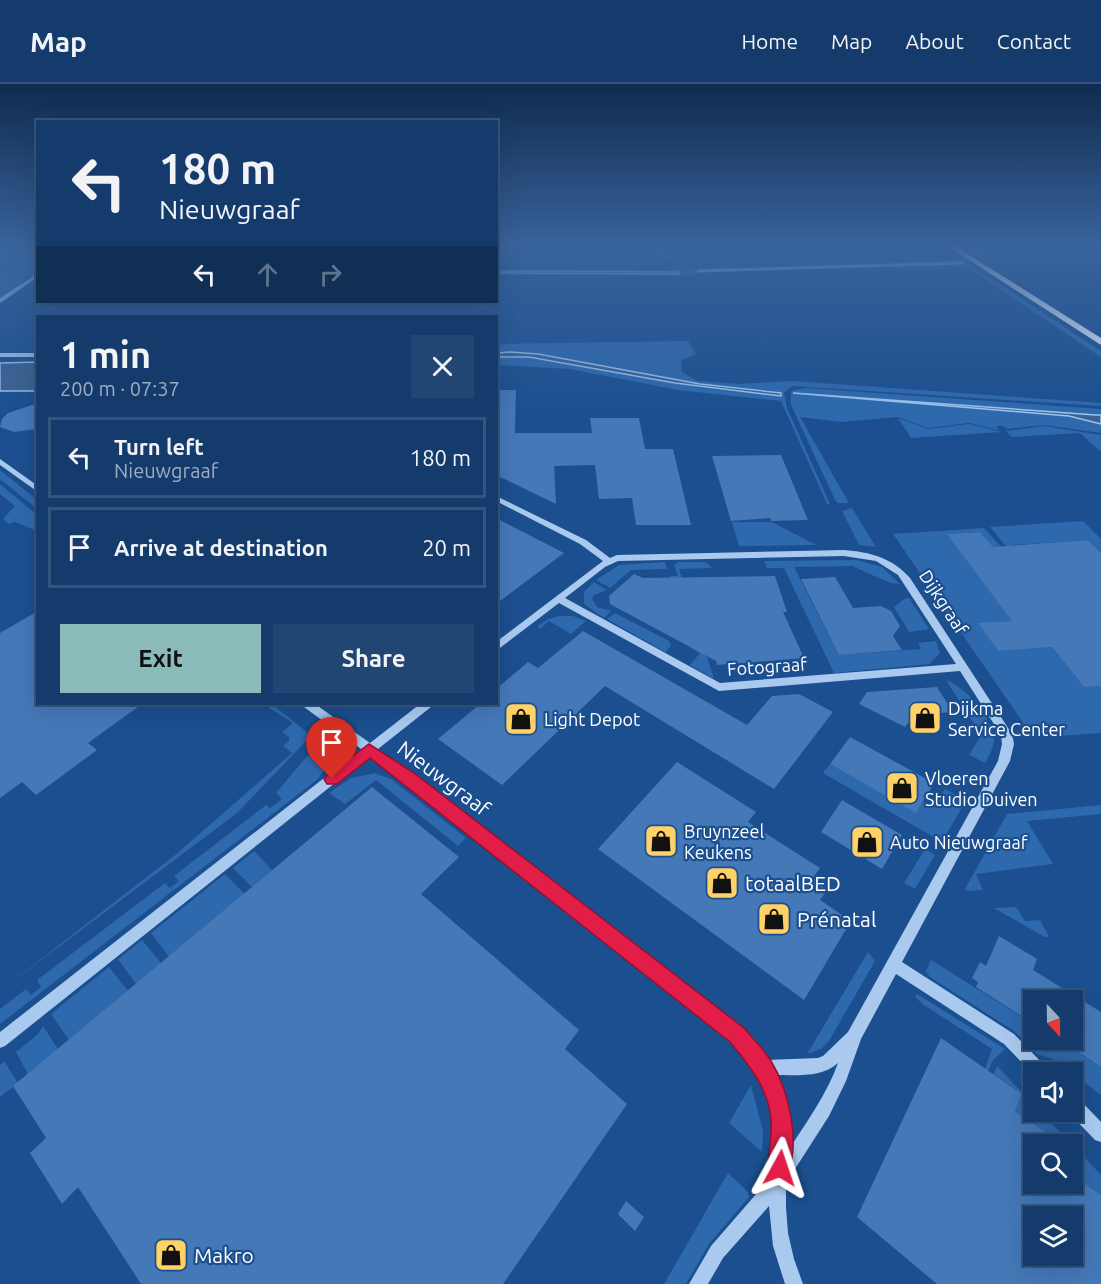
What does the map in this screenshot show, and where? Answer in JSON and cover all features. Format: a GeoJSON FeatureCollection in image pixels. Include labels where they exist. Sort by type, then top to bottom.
{"type":"FeatureCollection","features":[{"type":"Feature","properties":{"kind":"main road"},"geometry":{"type":"LineString","coordinates":[[1035,300],[1101,342]]}},
{"type":"Feature","properties":{"kind":"street"},"geometry":{"type":"LineString","coordinates":[[0,354],[36,355]]}},
{"type":"Feature","properties":{"kind":"street"},"geometry":{"type":"LineString","coordinates":[[0,461],[36,488]]}},
{"type":"Feature","properties":{"kind":"street"},"geometry":{"type":"LineString","coordinates":[[498,499],[583,542],[609,561],[498,646]]}},
{"type":"Feature","properties":{"kind":"street","name":"Dijkgraaf"},"geometry":{"type":"LineString","coordinates":[[609,561],[627,556],[837,554],[867,556],[889,564],[902,573],[1000,722],[1008,744],[1008,751],[854,1036],[841,1076],[828,1102],[778,1180]]}},
{"type":"Feature","properties":{"kind":"street","name":"Fotograaf"},"geometry":{"type":"LineString","coordinates":[[559,599],[719,687],[964,668]]}},
{"type":"Feature","properties":{"kind":"street"},"geometry":{"type":"LineString","coordinates":[[309,705],[369,750],[427,705]]}},
{"type":"Feature","properties":{"kind":"street","name":"Nieuwgraaf"},"geometry":{"type":"LineString","coordinates":[[0,1041],[369,750],[409,778],[737,1035],[764,1068],[782,1120],[778,1180],[780,1243],[795,1284]]}},
{"type":"Feature","properties":{"kind":"street"},"geometry":{"type":"LineString","coordinates":[[893,964],[1009,1039],[1031,1062]]}},
{"type":"Feature","properties":{"kind":"street","name":"Dijkgraaf"},"geometry":{"type":"LineString","coordinates":[[764,1068],[818,1066],[828,1062],[854,1036]]}},
{"type":"Feature","properties":{"kind":"street"},"geometry":{"type":"LineString","coordinates":[[1083,1115],[1101,1134]]}},
{"type":"Feature","properties":{"kind":"street"},"geometry":{"type":"LineString","coordinates":[[698,1284],[717,1252],[778,1180]]}},
{"type":"Feature","properties":{"kind":"shaded area"},"geometry":{"type":"Polygon","coordinates":[[[1016,300],[1023,300],[1101,351],[1101,357],[1016,300]]]}},
{"type":"Feature","properties":{"kind":"shaded area"},"geometry":{"type":"Polygon","coordinates":[[[688,341],[696,354],[681,360],[682,372],[697,381],[740,384],[792,381],[1101,403],[1101,406],[792,386],[784,393],[787,408],[830,504],[827,504],[781,401],[678,390],[570,369],[498,365],[498,357],[529,357],[675,383],[781,396],[780,393],[700,384],[538,354],[498,353],[498,344],[688,341]]]}},
{"type":"Feature","properties":{"kind":"shaded area"},"geometry":{"type":"Polygon","coordinates":[[[498,353],[538,354],[700,384],[781,393],[781,396],[675,383],[529,357],[498,357],[498,353]]]}},
{"type":"Feature","properties":{"kind":"shaded area"},"geometry":{"type":"Polygon","coordinates":[[[36,362],[36,391],[0,391],[0,363],[36,362]]]}},
{"type":"Feature","properties":{"kind":"shaded area"},"geometry":{"type":"Polygon","coordinates":[[[805,388],[1101,409],[1101,415],[1084,419],[1101,424],[1101,433],[1044,425],[1007,429],[1003,426],[996,426],[999,430],[997,430],[969,423],[928,428],[898,417],[842,422],[800,417],[849,503],[838,503],[791,405],[791,391],[805,388]]]}},
{"type":"Feature","properties":{"kind":"shaded area"},"geometry":{"type":"Polygon","coordinates":[[[793,393],[1101,415],[1101,424],[1069,416],[793,393]]]}},
{"type":"Feature","properties":{"kind":"shaded area"},"geometry":{"type":"Polygon","coordinates":[[[898,418],[928,429],[969,424],[1002,432],[911,438],[898,418]]]}},
{"type":"Feature","properties":{"kind":"shaded area"},"geometry":{"type":"Polygon","coordinates":[[[1044,426],[1101,435],[1101,452],[1080,433],[1012,437],[1006,431],[1044,426]]]}},
{"type":"Feature","properties":{"kind":"shaded area"},"geometry":{"type":"Polygon","coordinates":[[[0,470],[36,499],[36,508],[0,479],[0,470]]]}},
{"type":"Feature","properties":{"kind":"shaded area"},"geometry":{"type":"Polygon","coordinates":[[[0,484],[36,514],[36,531],[15,522],[9,524],[3,519],[15,506],[0,494],[0,484]]]}},
{"type":"Feature","properties":{"kind":"shaded area"},"geometry":{"type":"Polygon","coordinates":[[[852,508],[876,547],[859,545],[842,511],[852,508]]]}},
{"type":"Feature","properties":{"kind":"shaded area"},"geometry":{"type":"Polygon","coordinates":[[[1083,521],[1101,539],[1101,553],[1088,540],[1011,545],[1015,557],[990,527],[1083,521]]]}},
{"type":"Feature","properties":{"kind":"shaded area"},"geometry":{"type":"Polygon","coordinates":[[[732,522],[772,522],[816,545],[739,546],[732,522]]]}},
{"type":"Feature","properties":{"kind":"shaded area"},"geometry":{"type":"Polygon","coordinates":[[[984,528],[1010,557],[1002,558],[980,532],[948,534],[1031,619],[979,624],[998,651],[1052,647],[1084,687],[1101,686],[1101,733],[1029,738],[1022,721],[893,534],[984,528]]]}},
{"type":"Feature","properties":{"kind":"shaded area"},"geometry":{"type":"Polygon","coordinates":[[[857,560],[882,567],[900,584],[890,583],[852,566],[794,567],[839,655],[921,649],[918,643],[936,641],[940,653],[929,664],[834,673],[784,568],[767,568],[764,561],[857,560]]]}},
{"type":"Feature","properties":{"kind":"shaded area"},"geometry":{"type":"Polygon","coordinates":[[[665,562],[667,569],[631,570],[610,588],[596,580],[619,565],[665,562]]]}},
{"type":"Feature","properties":{"kind":"shaded area"},"geometry":{"type":"Polygon","coordinates":[[[678,562],[706,562],[712,568],[679,569],[714,679],[690,665],[700,653],[691,648],[670,576],[678,576],[674,565],[678,562]]]}},
{"type":"Feature","properties":{"kind":"shaded area"},"geometry":{"type":"Polygon","coordinates":[[[594,582],[607,590],[594,595],[592,599],[597,607],[612,611],[604,618],[584,604],[584,592],[594,582]]]}},
{"type":"Feature","properties":{"kind":"shaded area"},"geometry":{"type":"Polygon","coordinates":[[[909,598],[929,629],[909,632],[894,607],[909,598]]]}},
{"type":"Feature","properties":{"kind":"shaded area"},"geometry":{"type":"Polygon","coordinates":[[[615,613],[669,641],[671,646],[665,652],[607,619],[615,613]]]}},
{"type":"Feature","properties":{"kind":"shaded area"},"geometry":{"type":"Polygon","coordinates":[[[573,616],[586,621],[571,634],[549,621],[540,629],[537,627],[548,619],[573,616]]]}},
{"type":"Feature","properties":{"kind":"shaded area"},"geometry":{"type":"Polygon","coordinates":[[[946,680],[954,683],[970,696],[989,723],[994,741],[985,763],[969,755],[981,735],[946,680]]]}},
{"type":"Feature","properties":{"kind":"shaded area"},"geometry":{"type":"Polygon","coordinates":[[[265,705],[273,705],[309,734],[309,738],[237,813],[0,991],[174,856],[292,753],[283,746],[289,741],[289,737],[282,732],[293,723],[265,705]]]}},
{"type":"Feature","properties":{"kind":"shaded area"},"geometry":{"type":"Polygon","coordinates":[[[328,738],[332,757],[318,779],[0,1024],[0,1009],[26,989],[31,995],[41,987],[37,980],[165,883],[170,888],[179,881],[174,876],[266,805],[270,808],[282,799],[276,793],[308,755],[328,738]]]}},
{"type":"Feature","properties":{"kind":"shaded area"},"geometry":{"type":"Polygon","coordinates":[[[830,764],[916,812],[923,802],[934,808],[945,789],[966,800],[942,842],[823,773],[830,764]]]}},
{"type":"Feature","properties":{"kind":"shaded area"},"geometry":{"type":"Polygon","coordinates":[[[375,773],[391,779],[466,838],[458,846],[376,780],[345,804],[329,793],[351,778],[375,773]]]}},
{"type":"Feature","properties":{"kind":"shaded area"},"geometry":{"type":"Polygon","coordinates":[[[1101,805],[1101,814],[1027,821],[1053,864],[976,874],[983,890],[966,891],[965,889],[1007,814],[1101,805]]]}},
{"type":"Feature","properties":{"kind":"shaded area"},"geometry":{"type":"Polygon","coordinates":[[[925,849],[935,855],[915,889],[904,883],[925,849]]]}},
{"type":"Feature","properties":{"kind":"shaded area"},"geometry":{"type":"Polygon","coordinates":[[[254,851],[272,870],[252,887],[233,868],[254,851]]]}},
{"type":"Feature","properties":{"kind":"shaded area"},"geometry":{"type":"Polygon","coordinates":[[[225,874],[245,894],[169,957],[151,933],[225,874]]]}},
{"type":"Feature","properties":{"kind":"shaded area"},"geometry":{"type":"Polygon","coordinates":[[[1016,907],[1025,921],[1040,920],[1049,937],[1045,937],[994,908],[1016,907]]]}},
{"type":"Feature","properties":{"kind":"shaded area"},"geometry":{"type":"Polygon","coordinates":[[[142,940],[161,963],[136,984],[118,959],[142,940]]]}},
{"type":"Feature","properties":{"kind":"shaded area"},"geometry":{"type":"Polygon","coordinates":[[[868,952],[875,961],[829,1041],[821,1049],[807,1054],[868,952]]]}},
{"type":"Feature","properties":{"kind":"shaded area"},"geometry":{"type":"Polygon","coordinates":[[[931,960],[1023,1018],[1023,1040],[1014,1031],[930,977],[926,971],[931,960]]]}},
{"type":"Feature","properties":{"kind":"shaded area"},"geometry":{"type":"Polygon","coordinates":[[[109,967],[128,991],[69,1040],[51,1014],[109,967]]]}},
{"type":"Feature","properties":{"kind":"shaded area"},"geometry":{"type":"Polygon","coordinates":[[[917,994],[1005,1049],[993,1060],[988,1071],[985,1069],[992,1049],[924,1005],[915,997],[917,994]]]}},
{"type":"Feature","properties":{"kind":"shaded area"},"geometry":{"type":"Polygon","coordinates":[[[43,1026],[58,1049],[28,1074],[16,1052],[38,1034],[43,1026]]]}},
{"type":"Feature","properties":{"kind":"shaded area"},"geometry":{"type":"Polygon","coordinates":[[[1033,1050],[1074,1050],[1101,1067],[1101,1095],[1083,1082],[1083,1062],[1056,1062],[1033,1050]]]}},
{"type":"Feature","properties":{"kind":"shaded area"},"geometry":{"type":"Polygon","coordinates":[[[4,1061],[18,1083],[0,1097],[0,1065],[4,1061]]]}},
{"type":"Feature","properties":{"kind":"shaded area"},"geometry":{"type":"Polygon","coordinates":[[[997,1066],[1023,1093],[1023,1116],[1015,1111],[1022,1094],[994,1074],[997,1066]]]}},
{"type":"Feature","properties":{"kind":"shaded area"},"geometry":{"type":"Polygon","coordinates":[[[751,1085],[763,1131],[762,1152],[729,1123],[751,1085]]]}},
{"type":"Feature","properties":{"kind":"shaded area"},"geometry":{"type":"Polygon","coordinates":[[[1031,1122],[1050,1122],[1062,1134],[1048,1134],[1031,1122]]]}},
{"type":"Feature","properties":{"kind":"shaded area"},"geometry":{"type":"Polygon","coordinates":[[[1083,1156],[1101,1175],[1101,1195],[1083,1182],[1083,1156]]]}},
{"type":"Feature","properties":{"kind":"shaded area"},"geometry":{"type":"Polygon","coordinates":[[[728,1173],[748,1192],[749,1197],[709,1244],[686,1284],[664,1284],[728,1173]]]}},
{"type":"Feature","properties":{"kind":"building"},"geometry":{"type":"Polygon","coordinates":[[[498,390],[516,390],[515,433],[592,433],[590,418],[639,418],[645,449],[673,449],[691,525],[636,525],[632,498],[599,499],[595,465],[554,466],[556,504],[498,476],[498,390]]]}},
{"type":"Feature","properties":{"kind":"building"},"geometry":{"type":"Polygon","coordinates":[[[36,404],[36,429],[14,432],[0,427],[2,419],[8,413],[36,404]]]}},
{"type":"Feature","properties":{"kind":"building"},"geometry":{"type":"Polygon","coordinates":[[[781,455],[808,520],[771,521],[770,518],[731,521],[712,456],[781,455]]]}},
{"type":"Feature","properties":{"kind":"building"},"geometry":{"type":"Polygon","coordinates":[[[498,519],[564,553],[498,602],[498,519]]]}},
{"type":"Feature","properties":{"kind":"building"},"geometry":{"type":"Polygon","coordinates":[[[980,532],[993,547],[1088,540],[1101,553],[1101,686],[1084,687],[1052,647],[998,651],[978,623],[1012,621],[947,534],[980,532]]]}},
{"type":"Feature","properties":{"kind":"building"},"geometry":{"type":"Polygon","coordinates":[[[634,574],[643,578],[775,576],[787,612],[783,612],[804,658],[717,665],[716,661],[610,604],[609,596],[634,574]]]}},
{"type":"Feature","properties":{"kind":"building"},"geometry":{"type":"Polygon","coordinates":[[[835,577],[853,608],[881,606],[891,611],[900,626],[893,636],[902,650],[839,655],[801,579],[835,577]]]}},
{"type":"Feature","properties":{"kind":"building"},"geometry":{"type":"Polygon","coordinates":[[[36,612],[36,705],[141,705],[88,743],[97,750],[36,795],[22,782],[0,798],[0,633],[36,612]]]}},
{"type":"Feature","properties":{"kind":"building"},"geometry":{"type":"Polygon","coordinates":[[[583,631],[747,725],[772,696],[799,694],[833,712],[774,789],[605,686],[502,785],[438,739],[479,705],[498,705],[498,687],[528,662],[538,668],[583,631]]]}},
{"type":"Feature","properties":{"kind":"building"},"geometry":{"type":"Polygon","coordinates":[[[937,687],[953,712],[940,713],[931,729],[911,719],[905,727],[859,704],[867,692],[937,687]]]}},
{"type":"Feature","properties":{"kind":"building"},"geometry":{"type":"Polygon","coordinates":[[[850,737],[934,783],[916,813],[830,764],[850,737]]]}},
{"type":"Feature","properties":{"kind":"building"},"geometry":{"type":"Polygon","coordinates":[[[677,762],[756,812],[748,822],[820,868],[812,879],[828,889],[820,900],[851,921],[804,1000],[598,849],[677,762]]]}},
{"type":"Feature","properties":{"kind":"building"},"geometry":{"type":"Polygon","coordinates":[[[372,787],[459,857],[421,894],[579,1030],[565,1049],[627,1104],[503,1284],[141,1284],[78,1187],[62,1204],[30,1153],[46,1138],[13,1086],[372,787]]]}},
{"type":"Feature","properties":{"kind":"building"},"geometry":{"type":"Polygon","coordinates":[[[842,800],[902,835],[882,869],[821,832],[842,800]]]}},
{"type":"Feature","properties":{"kind":"building"},"geometry":{"type":"Polygon","coordinates":[[[999,936],[1037,959],[1033,970],[1065,990],[1023,990],[1023,1017],[976,987],[978,982],[972,978],[980,962],[986,966],[999,936]]]}},
{"type":"Feature","properties":{"kind":"building"},"geometry":{"type":"Polygon","coordinates":[[[1083,1001],[1101,1012],[1101,1067],[1075,1050],[1083,1050],[1083,1001]]]}},
{"type":"Feature","properties":{"kind":"building"},"geometry":{"type":"Polygon","coordinates":[[[941,1038],[1022,1094],[1015,1111],[1023,1116],[1023,1122],[1031,1122],[1048,1134],[1023,1134],[1023,1194],[1083,1194],[1083,1182],[1101,1195],[1101,1284],[937,1284],[857,1217],[941,1038]]]}},
{"type":"Feature","properties":{"kind":"building"},"geometry":{"type":"Polygon","coordinates":[[[626,1201],[644,1217],[635,1231],[618,1214],[626,1201]]]}},
{"type":"Feature","properties":{"kind":"place","name":"Dijkma Service Center"},"geometry":{"type":"Point","coordinates":[925,718]}},
{"type":"Feature","properties":{"kind":"place","name":"Light Depot"},"geometry":{"type":"Point","coordinates":[521,719]}},
{"type":"Feature","properties":{"kind":"place","name":"Vloeren Studio Duiven"},"geometry":{"type":"Point","coordinates":[902,788]}},
{"type":"Feature","properties":{"kind":"place","name":"Bruynzeel Keukens"},"geometry":{"type":"Point","coordinates":[661,841]}},
{"type":"Feature","properties":{"kind":"place","name":"Auto Nieuwgraaf"},"geometry":{"type":"Point","coordinates":[867,842]}},
{"type":"Feature","properties":{"kind":"place","name":"totaalBED"},"geometry":{"type":"Point","coordinates":[722,883]}},
{"type":"Feature","properties":{"kind":"place","name":"Prénatal"},"geometry":{"type":"Point","coordinates":[774,919]}},
{"type":"Feature","properties":{"kind":"place","name":"Makro"},"geometry":{"type":"Point","coordinates":[171,1255]}},
{"type":"Feature","properties":{"kind":"route"},"geometry":{"type":"LineString","coordinates":[[332,779],[369,750],[409,778],[737,1035],[764,1068],[777,1100],[782,1120],[780,1168]]}}]}
